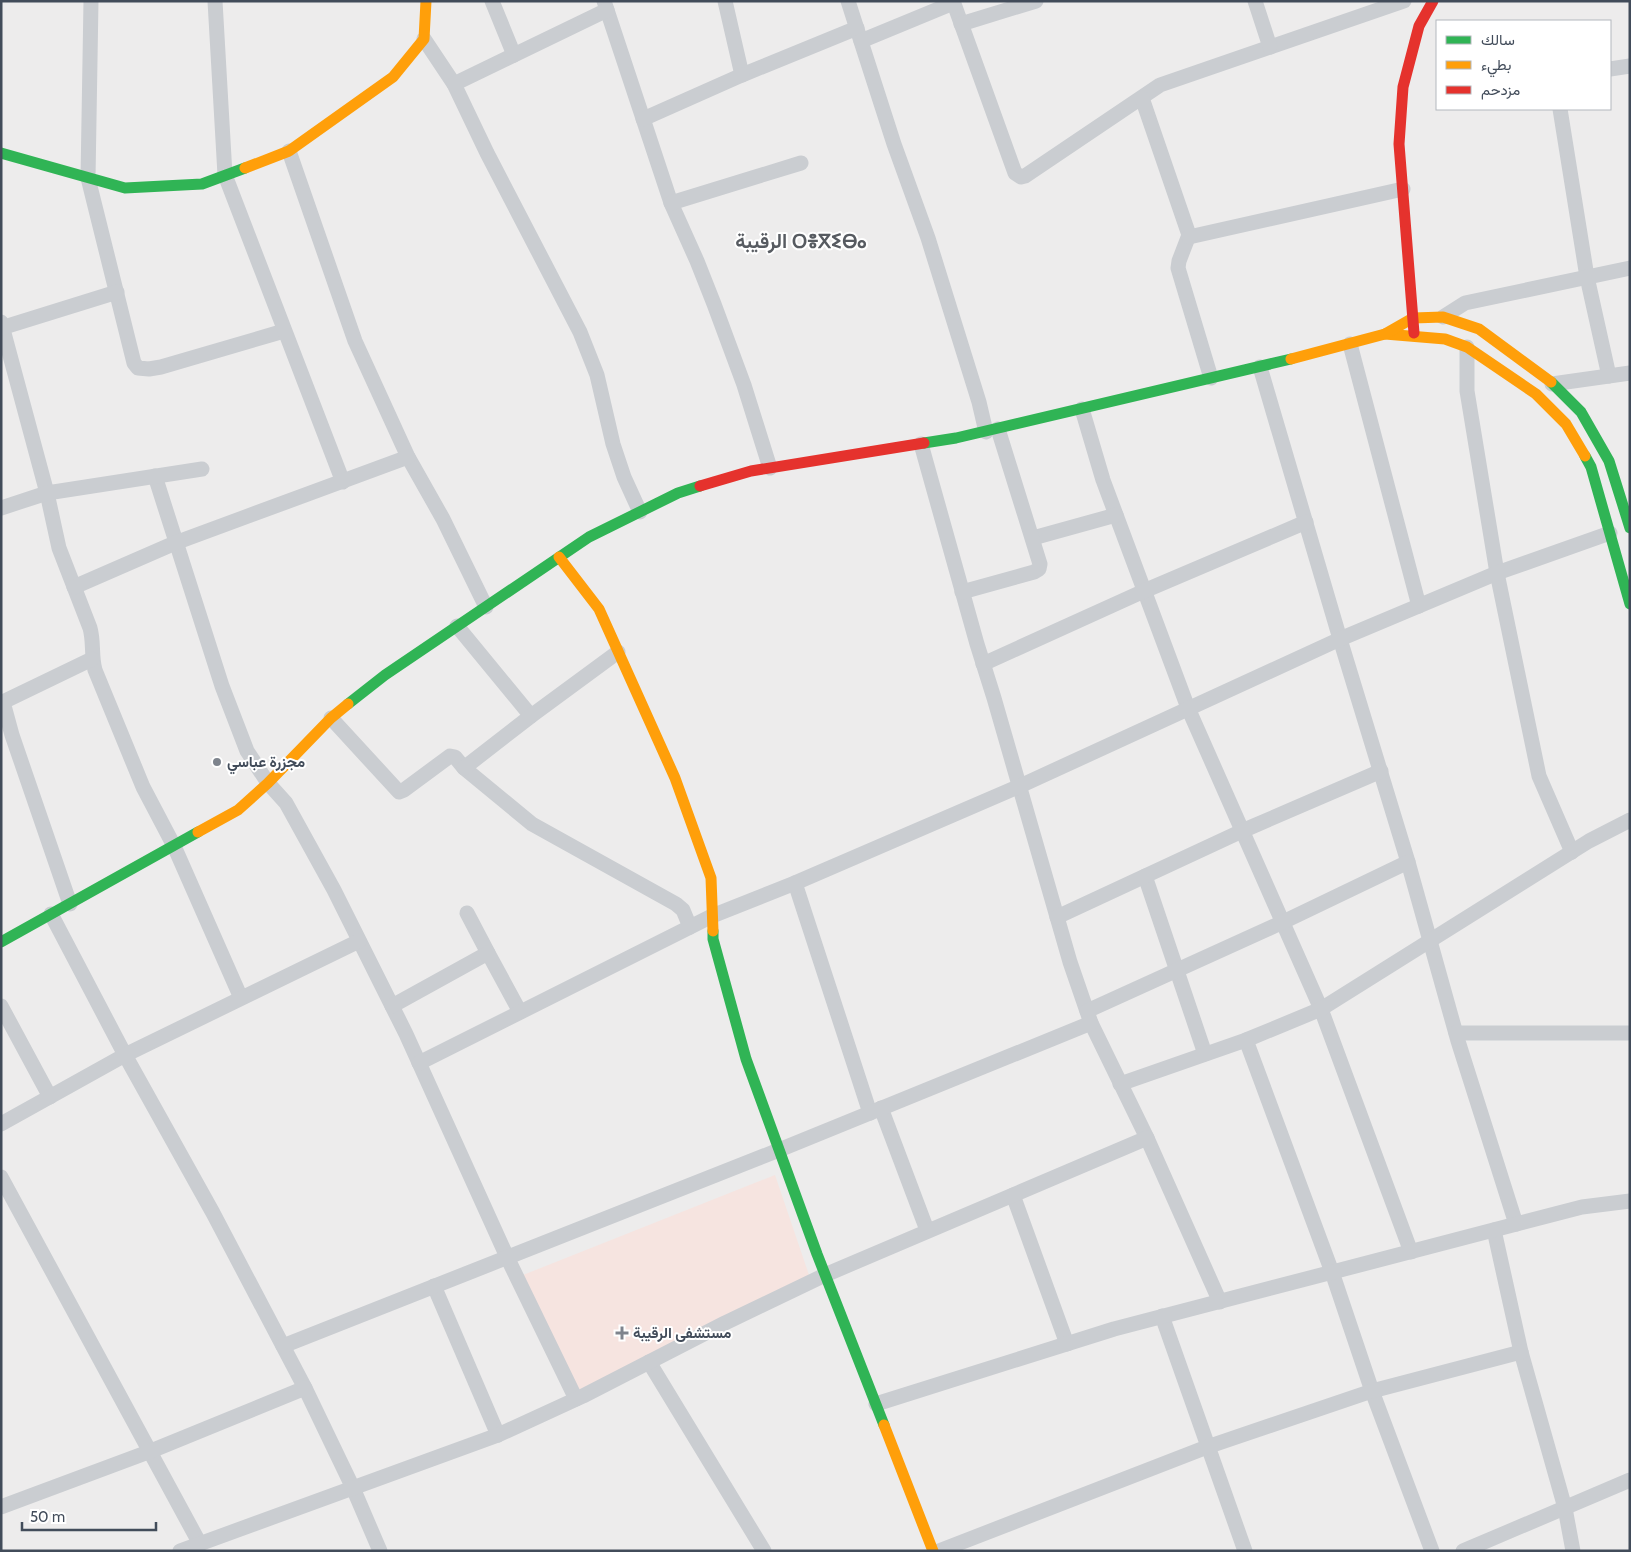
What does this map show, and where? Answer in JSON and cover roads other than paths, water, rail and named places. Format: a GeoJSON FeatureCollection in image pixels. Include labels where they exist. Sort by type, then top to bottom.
{"type":"FeatureCollection","features":[{"type":"Feature","properties":{"kind":"main road"},"geometry":{"type":"LineString","coordinates":[[1,153],[125,188],[202,184],[226,176],[289,151],[393,77],[424,39],[426,1]]}},
{"type":"Feature","properties":{"kind":"main road"},"geometry":{"type":"LineString","coordinates":[[1414,336],[1399,144],[1403,87],[1418,26],[1433,1]]}},
{"type":"Feature","properties":{"kind":"main road"},"geometry":{"type":"LineString","coordinates":[[1,942],[238,810],[268,783],[332,718],[385,675],[589,538],[678,493],[751,472],[921,444],[992,430],[1350,344],[1386,334],[1413,318],[1443,317],[1479,329],[1552,384],[1581,412],[1609,461],[1630,528]]}},
{"type":"Feature","properties":{"kind":"main road"},"geometry":{"type":"LineString","coordinates":[[1386,334],[1445,339],[1467,347],[1536,394],[1566,424],[1591,467],[1630,604]]}},
{"type":"Feature","properties":{"kind":"main road"},"geometry":{"type":"LineString","coordinates":[[560,558],[599,609],[675,778],[711,878],[713,939],[746,1060],[825,1275],[933,1551]]}},
{"type":"Feature","properties":{"kind":"street"},"geometry":{"type":"LineString","coordinates":[[91,1],[88,178],[134,363],[138,368],[162,367],[284,331]]}},
{"type":"Feature","properties":{"kind":"street"},"geometry":{"type":"LineString","coordinates":[[215,1],[226,176],[343,482]]}},
{"type":"Feature","properties":{"kind":"street"},"geometry":{"type":"LineString","coordinates":[[492,1],[514,55]]}},
{"type":"Feature","properties":{"kind":"street"},"geometry":{"type":"LineString","coordinates":[[725,1],[742,76]]}},
{"type":"Feature","properties":{"kind":"street"},"geometry":{"type":"LineString","coordinates":[[848,1],[894,144],[928,238],[979,402],[992,430],[1033,538],[1040,564],[1038,569],[962,592]]}},
{"type":"Feature","properties":{"kind":"street"},"geometry":{"type":"LineString","coordinates":[[961,24],[1036,1]]}},
{"type":"Feature","properties":{"kind":"street"},"geometry":{"type":"LineString","coordinates":[[1255,1],[1270,47]]}},
{"type":"Feature","properties":{"kind":"street"},"geometry":{"type":"LineString","coordinates":[[642,119],[742,76],[953,2],[1015,173],[1025,176],[1160,85],[1404,1]]}},
{"type":"Feature","properties":{"kind":"street"},"geometry":{"type":"LineString","coordinates":[[454,84],[514,55],[606,5],[671,203],[714,304],[744,385],[770,468]]}},
{"type":"Feature","properties":{"kind":"street"},"geometry":{"type":"LineString","coordinates":[[424,39],[454,84],[491,162],[580,332],[597,375],[613,444],[624,477],[640,512]]}},
{"type":"Feature","properties":{"kind":"street"},"geometry":{"type":"LineString","coordinates":[[1611,69],[1630,66]]}},
{"type":"Feature","properties":{"kind":"street"},"geometry":{"type":"LineString","coordinates":[[1142,98],[1189,237],[1178,268],[1210,378]]}},
{"type":"Feature","properties":{"kind":"street"},"geometry":{"type":"LineString","coordinates":[[1560,110],[1587,277],[1609,376]]}},
{"type":"Feature","properties":{"kind":"street"},"geometry":{"type":"LineString","coordinates":[[289,151],[356,341],[408,457],[443,519],[486,607]]}},
{"type":"Feature","properties":{"kind":"street"},"geometry":{"type":"LineString","coordinates":[[671,203],[801,163]]}},
{"type":"Feature","properties":{"kind":"street"},"geometry":{"type":"LineString","coordinates":[[1189,237],[1403,189]]}},
{"type":"Feature","properties":{"kind":"street"},"geometry":{"type":"LineString","coordinates":[[1443,317],[1465,303],[1630,268]]}},
{"type":"Feature","properties":{"kind":"street"},"geometry":{"type":"LineString","coordinates":[[117,292],[2,326],[47,493],[59,548],[93,640],[92,659],[95,670],[143,787],[174,846],[241,998]]}},
{"type":"Feature","properties":{"kind":"street"},"geometry":{"type":"LineString","coordinates":[[1350,344],[1419,606]]}},
{"type":"Feature","properties":{"kind":"street"},"geometry":{"type":"LineString","coordinates":[[1467,347],[1467,391],[1497,572],[1539,776],[1572,852]]}},
{"type":"Feature","properties":{"kind":"street"},"geometry":{"type":"LineString","coordinates":[[1260,367],[1408,862],[1456,1033],[1516,1224]]}},
{"type":"Feature","properties":{"kind":"street"},"geometry":{"type":"LineString","coordinates":[[1552,384],[1630,373]]}},
{"type":"Feature","properties":{"kind":"street"},"geometry":{"type":"LineString","coordinates":[[1082,409],[1103,480],[1188,708],[1321,1009],[1411,1252]]}},
{"type":"Feature","properties":{"kind":"street"},"geometry":{"type":"LineString","coordinates":[[921,444],[962,592],[1070,962],[1089,1017],[1147,1138],[1220,1302]]}},
{"type":"Feature","properties":{"kind":"street"},"geometry":{"type":"LineString","coordinates":[[74,587],[175,544],[408,457]]}},
{"type":"Feature","properties":{"kind":"street"},"geometry":{"type":"LineString","coordinates":[[1,508],[47,493],[202,469]]}},
{"type":"Feature","properties":{"kind":"street"},"geometry":{"type":"LineString","coordinates":[[155,476],[175,544],[222,686],[246,751],[268,783],[286,803],[334,890],[419,1062],[507,1257],[576,1399]]}},
{"type":"Feature","properties":{"kind":"street"},"geometry":{"type":"LineString","coordinates":[[1033,538],[1116,515]]}},
{"type":"Feature","properties":{"kind":"street"},"geometry":{"type":"LineString","coordinates":[[984,664],[1144,591],[1306,522]]}},
{"type":"Feature","properties":{"kind":"street"},"geometry":{"type":"LineString","coordinates":[[419,1062],[712,916],[795,884],[1020,786],[1340,639],[1497,572],[1610,534]]}},
{"type":"Feature","properties":{"kind":"street"},"geometry":{"type":"LineString","coordinates":[[458,626],[531,716]]}},
{"type":"Feature","properties":{"kind":"street"},"geometry":{"type":"LineString","coordinates":[[464,768],[618,652]]}},
{"type":"Feature","properties":{"kind":"street"},"geometry":{"type":"LineString","coordinates":[[70,904],[7,738],[2,702],[92,659]]}},
{"type":"Feature","properties":{"kind":"street"},"geometry":{"type":"LineString","coordinates":[[332,718],[398,792],[404,790],[450,756],[455,757],[464,768],[532,824],[676,904],[683,910],[690,927]]}},
{"type":"Feature","properties":{"kind":"street"},"geometry":{"type":"LineString","coordinates":[[1057,917],[1242,831],[1381,771]]}},
{"type":"Feature","properties":{"kind":"street"},"geometry":{"type":"LineString","coordinates":[[1120,1084],[1246,1040],[1321,1009],[1572,852],[1630,820]]}},
{"type":"Feature","properties":{"kind":"street"},"geometry":{"type":"LineString","coordinates":[[283,1346],[876,1110],[1089,1017],[1177,971],[1408,862]]}},
{"type":"Feature","properties":{"kind":"street"},"geometry":{"type":"LineString","coordinates":[[1145,876],[1204,1054]]}},
{"type":"Feature","properties":{"kind":"street"},"geometry":{"type":"LineString","coordinates":[[795,884],[876,1110],[927,1230]]}},
{"type":"Feature","properties":{"kind":"street"},"geometry":{"type":"LineString","coordinates":[[467,913],[520,1012]]}},
{"type":"Feature","properties":{"kind":"street"},"geometry":{"type":"LineString","coordinates":[[51,914],[125,1055],[213,1213],[305,1388],[353,1488],[380,1551]]}},
{"type":"Feature","properties":{"kind":"street"},"geometry":{"type":"LineString","coordinates":[[1,1124],[125,1055],[359,941]]}},
{"type":"Feature","properties":{"kind":"street"},"geometry":{"type":"LineString","coordinates":[[392,1006],[488,953]]}},
{"type":"Feature","properties":{"kind":"street"},"geometry":{"type":"LineString","coordinates":[[1,1006],[50,1097]]}},
{"type":"Feature","properties":{"kind":"street"},"geometry":{"type":"LineString","coordinates":[[1456,1033],[1630,1033]]}},
{"type":"Feature","properties":{"kind":"street"},"geometry":{"type":"LineString","coordinates":[[1246,1040],[1332,1272],[1372,1392],[1432,1551]]}},
{"type":"Feature","properties":{"kind":"street"},"geometry":{"type":"LineString","coordinates":[[180,1551],[498,1435],[576,1399],[825,1275],[1147,1138]]}},
{"type":"Feature","properties":{"kind":"street"},"geometry":{"type":"LineString","coordinates":[[1,1177],[200,1544]]}},
{"type":"Feature","properties":{"kind":"street"},"geometry":{"type":"LineString","coordinates":[[1013,1194],[1067,1344]]}},
{"type":"Feature","properties":{"kind":"street"},"geometry":{"type":"LineString","coordinates":[[876,1404],[1162,1316],[1582,1207],[1630,1202]]}},
{"type":"Feature","properties":{"kind":"street"},"geometry":{"type":"LineString","coordinates":[[1494,1230],[1522,1352],[1564,1508],[1573,1551]]}},
{"type":"Feature","properties":{"kind":"street"},"geometry":{"type":"LineString","coordinates":[[434,1286],[498,1435]]}},
{"type":"Feature","properties":{"kind":"street"},"geometry":{"type":"LineString","coordinates":[[1162,1316],[1245,1551]]}},
{"type":"Feature","properties":{"kind":"street"},"geometry":{"type":"LineString","coordinates":[[939,1551],[1207,1447],[1372,1392],[1522,1352]]}},
{"type":"Feature","properties":{"kind":"street"},"geometry":{"type":"LineString","coordinates":[[649,1362],[764,1551]]}},
{"type":"Feature","properties":{"kind":"street"},"geometry":{"type":"LineString","coordinates":[[1,1507],[151,1451],[305,1388]]}},
{"type":"Feature","properties":{"kind":"street"},"geometry":{"type":"LineString","coordinates":[[1464,1551],[1630,1480]]}},
{"type":"Feature","properties":{"kind":"place","name":"مجزرة عباسي"},"geometry":{"type":"Point","coordinates":[217,762]}},
{"type":"Feature","properties":{"kind":"place","name":"مستشفى الرقيبة"},"geometry":{"type":"Point","coordinates":[622,1333]}},
{"type":"Feature","properties":{"kind":"district","name":"الرقيبة ⵔⴻⴳⵉⴱⴰ"},"geometry":{"type":"Point","coordinates":[801,241]}}]}
